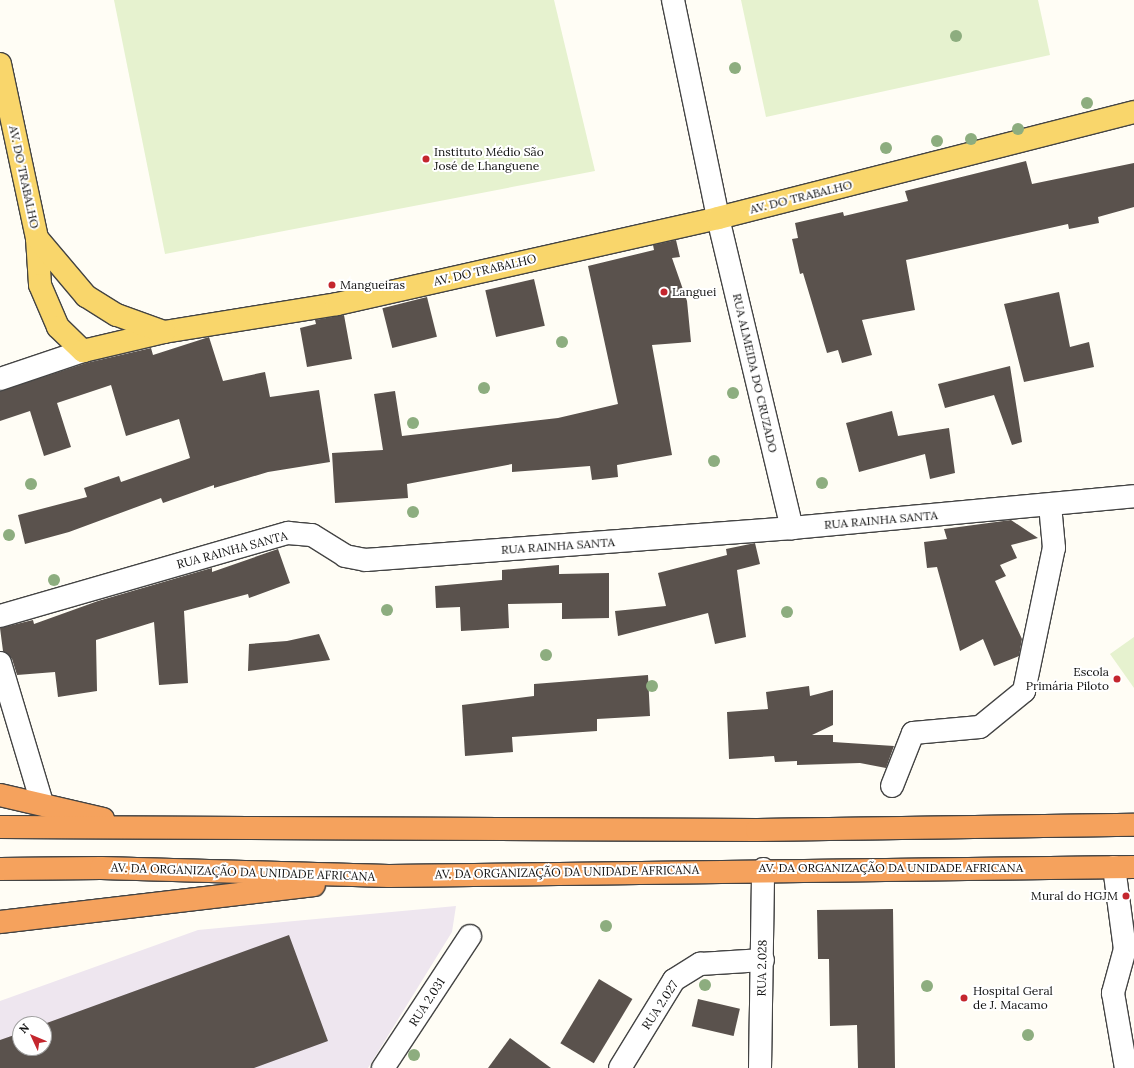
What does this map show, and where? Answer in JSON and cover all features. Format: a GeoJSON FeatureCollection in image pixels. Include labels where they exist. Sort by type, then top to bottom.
{"type":"FeatureCollection","features":[{"type":"Feature","properties":{"kind":"highway"},"geometry":{"type":"LineString","coordinates":[[0,795],[42,803],[131,826]]}},
{"type":"Feature","properties":{"kind":"highway"},"geometry":{"type":"LineString","coordinates":[[0,827],[131,826],[757,830],[1134,825]]}},
{"type":"Feature","properties":{"kind":"highway","name":"AV. DA ORGANIZAÇÃO DA UNIDADE AFRICANA"},"geometry":{"type":"LineString","coordinates":[[0,869],[101,868],[389,876],[763,869],[1124,867]]}},
{"type":"Feature","properties":{"kind":"highway"},"geometry":{"type":"LineString","coordinates":[[0,922],[389,876]]}},
{"type":"Feature","properties":{"kind":"main road","name":"AV. DO TRABALHO"},"geometry":{"type":"LineString","coordinates":[[0,64],[37,238],[86,296],[117,315],[164,332],[337,304],[718,218],[1134,112]]}},
{"type":"Feature","properties":{"kind":"main road"},"geometry":{"type":"LineString","coordinates":[[37,238],[40,285],[58,327],[83,351],[164,332]]}},
{"type":"Feature","properties":{"kind":"street","name":"RUA ALMEIDA DO CRUZADO"},"geometry":{"type":"LineString","coordinates":[[673,0],[718,218],[792,528]]}},
{"type":"Feature","properties":{"kind":"street"},"geometry":{"type":"LineString","coordinates":[[0,379],[83,351]]}},
{"type":"Feature","properties":{"kind":"street","name":"RUA RAINHA SANTA"},"geometry":{"type":"LineString","coordinates":[[0,616],[288,533],[312,535],[344,556],[366,560],[792,528],[1134,496]]}},
{"type":"Feature","properties":{"kind":"street"},"geometry":{"type":"LineString","coordinates":[[892,786],[913,732],[980,727],[1024,691],[1054,548],[1050,504]]}},
{"type":"Feature","properties":{"kind":"street"},"geometry":{"type":"LineString","coordinates":[[0,662],[42,803]]}},
{"type":"Feature","properties":{"kind":"street"},"geometry":{"type":"LineString","coordinates":[[1124,867],[1129,953],[1114,993],[1126,1068]]}},
{"type":"Feature","properties":{"kind":"street","name":"RUA 2.028"},"geometry":{"type":"LineString","coordinates":[[760,1068],[763,960],[763,869]]}},
{"type":"Feature","properties":{"kind":"street","name":"RUA 2.031"},"geometry":{"type":"LineString","coordinates":[[383,1068],[470,936]]}},
{"type":"Feature","properties":{"kind":"street","name":"RUA 2.027"},"geometry":{"type":"LineString","coordinates":[[620,1068],[674,980],[700,964],[763,960]]}},
{"type":"Feature","properties":{"kind":"shaded area"},"geometry":{"type":"Polygon","coordinates":[[[456,906],[452,932],[368,1068],[0,1068],[0,1001],[198,930],[456,906]]]}},
{"type":"Feature","properties":{"kind":"green space"},"geometry":{"type":"Polygon","coordinates":[[[114,0],[554,0],[595,171],[165,254],[114,0]]]}},
{"type":"Feature","properties":{"kind":"green space"},"geometry":{"type":"Polygon","coordinates":[[[741,0],[1038,0],[1050,55],[766,117],[741,0]]]}},
{"type":"Feature","properties":{"kind":"green space"},"geometry":{"type":"Polygon","coordinates":[[[1134,637],[1134,688],[1110,654],[1134,637]]]}},
{"type":"Feature","properties":{"kind":"building"},"geometry":{"type":"Polygon","coordinates":[[[1026,161],[1032,184],[1134,163],[1134,207],[1098,217],[1099,223],[1069,229],[1068,224],[906,260],[915,310],[862,320],[872,355],[842,363],[838,350],[827,353],[803,273],[800,274],[792,239],[798,238],[795,223],[843,212],[844,216],[908,201],[905,191],[1026,161]]]}},
{"type":"Feature","properties":{"kind":"building"},"geometry":{"type":"Polygon","coordinates":[[[676,240],[680,257],[672,258],[687,301],[691,342],[652,345],[672,455],[617,465],[618,477],[592,480],[590,466],[512,472],[512,464],[407,484],[408,498],[335,503],[332,453],[383,450],[374,394],[395,391],[402,436],[558,418],[618,404],[588,266],[654,250],[653,245],[676,240]]]}},
{"type":"Feature","properties":{"kind":"building"},"geometry":{"type":"Polygon","coordinates":[[[534,279],[545,326],[496,337],[485,290],[534,279]]]}},
{"type":"Feature","properties":{"kind":"building"},"geometry":{"type":"Polygon","coordinates":[[[1059,292],[1070,347],[1089,342],[1094,367],[1024,382],[1004,304],[1059,292]]]}},
{"type":"Feature","properties":{"kind":"building"},"geometry":{"type":"Polygon","coordinates":[[[427,297],[437,337],[392,348],[382,308],[427,297]]]}},
{"type":"Feature","properties":{"kind":"building"},"geometry":{"type":"Polygon","coordinates":[[[344,315],[352,359],[307,367],[300,328],[316,324],[315,320],[344,315]]]}},
{"type":"Feature","properties":{"kind":"building"},"geometry":{"type":"Polygon","coordinates":[[[209,337],[223,381],[265,372],[270,397],[319,390],[330,462],[268,472],[214,488],[214,485],[163,503],[161,498],[69,532],[25,544],[18,515],[87,497],[84,488],[119,476],[121,482],[190,458],[179,419],[126,436],[111,385],[57,403],[71,447],[44,456],[30,411],[0,421],[0,391],[86,363],[151,348],[153,355],[209,337]]]}},
{"type":"Feature","properties":{"kind":"building"},"geometry":{"type":"Polygon","coordinates":[[[1010,366],[1022,442],[1012,445],[994,395],[945,408],[938,384],[1010,366]]]}},
{"type":"Feature","properties":{"kind":"building"},"geometry":{"type":"Polygon","coordinates":[[[892,411],[898,436],[949,428],[955,473],[930,479],[925,454],[859,472],[846,423],[892,411]]]}},
{"type":"Feature","properties":{"kind":"building"},"geometry":{"type":"Polygon","coordinates":[[[1011,520],[1038,538],[1011,545],[1017,558],[1000,565],[1006,576],[995,581],[1022,639],[1019,656],[994,666],[983,639],[960,651],[937,567],[927,568],[924,542],[947,539],[944,529],[1011,520]]]}},
{"type":"Feature","properties":{"kind":"building"},"geometry":{"type":"Polygon","coordinates":[[[755,543],[760,564],[737,570],[746,637],[715,644],[708,613],[618,636],[615,611],[666,606],[658,573],[727,555],[726,549],[755,543]]]}},
{"type":"Feature","properties":{"kind":"building"},"geometry":{"type":"Polygon","coordinates":[[[278,549],[290,583],[249,598],[248,594],[184,611],[188,683],[159,685],[154,622],[96,640],[97,691],[58,697],[55,672],[17,675],[12,659],[3,651],[0,628],[33,620],[34,624],[98,601],[212,568],[212,572],[278,549]]]}},
{"type":"Feature","properties":{"kind":"building"},"geometry":{"type":"Polygon","coordinates":[[[559,565],[559,574],[609,573],[609,618],[562,619],[562,603],[508,604],[509,628],[461,631],[460,607],[436,608],[435,586],[502,580],[502,570],[559,565]]]}},
{"type":"Feature","properties":{"kind":"building"},"geometry":{"type":"Polygon","coordinates":[[[319,634],[330,660],[248,671],[249,644],[287,641],[319,634]]]}},
{"type":"Feature","properties":{"kind":"building"},"geometry":{"type":"Polygon","coordinates":[[[648,675],[650,716],[597,719],[597,731],[512,737],[513,752],[465,756],[462,705],[534,696],[534,684],[648,675]]]}},
{"type":"Feature","properties":{"kind":"building"},"geometry":{"type":"Polygon","coordinates":[[[809,686],[810,696],[833,690],[833,725],[812,735],[833,735],[833,742],[894,746],[886,768],[860,763],[797,765],[797,761],[775,762],[774,756],[729,759],[727,712],[768,709],[766,692],[809,686]]]}},
{"type":"Feature","properties":{"kind":"building"},"geometry":{"type":"Polygon","coordinates":[[[893,909],[895,1068],[858,1068],[857,1025],[830,1026],[829,959],[818,959],[817,910],[893,909]]]}},
{"type":"Feature","properties":{"kind":"building"},"geometry":{"type":"Polygon","coordinates":[[[289,935],[328,1041],[254,1068],[0,1068],[0,1040],[12,1036],[12,1056],[52,1056],[52,1021],[289,935]]]}},
{"type":"Feature","properties":{"kind":"building"},"geometry":{"type":"Polygon","coordinates":[[[599,979],[632,999],[594,1063],[560,1043],[599,979]]]}},
{"type":"Feature","properties":{"kind":"building"},"geometry":{"type":"Polygon","coordinates":[[[698,999],[740,1009],[734,1036],[692,1026],[698,999]]]}},
{"type":"Feature","properties":{"kind":"building"},"geometry":{"type":"Polygon","coordinates":[[[510,1038],[551,1068],[488,1068],[510,1038]]]}},
{"type":"Feature","properties":{"kind":"place","name":"Instituto Médio São José de Lhanguene"},"geometry":{"type":"Point","coordinates":[426,159]}},
{"type":"Feature","properties":{"kind":"place","name":"Mangueiras"},"geometry":{"type":"Point","coordinates":[332,285]}},
{"type":"Feature","properties":{"kind":"place","name":"Languei"},"geometry":{"type":"Point","coordinates":[664,292]}},
{"type":"Feature","properties":{"kind":"place","name":"Escola Primária Piloto"},"geometry":{"type":"Point","coordinates":[1117,679]}},
{"type":"Feature","properties":{"kind":"place","name":"Mural do HGJM"},"geometry":{"type":"Point","coordinates":[1126,896]}},
{"type":"Feature","properties":{"kind":"place","name":"Hospital Geral de J. Macamo"},"geometry":{"type":"Point","coordinates":[964,998]}}]}
